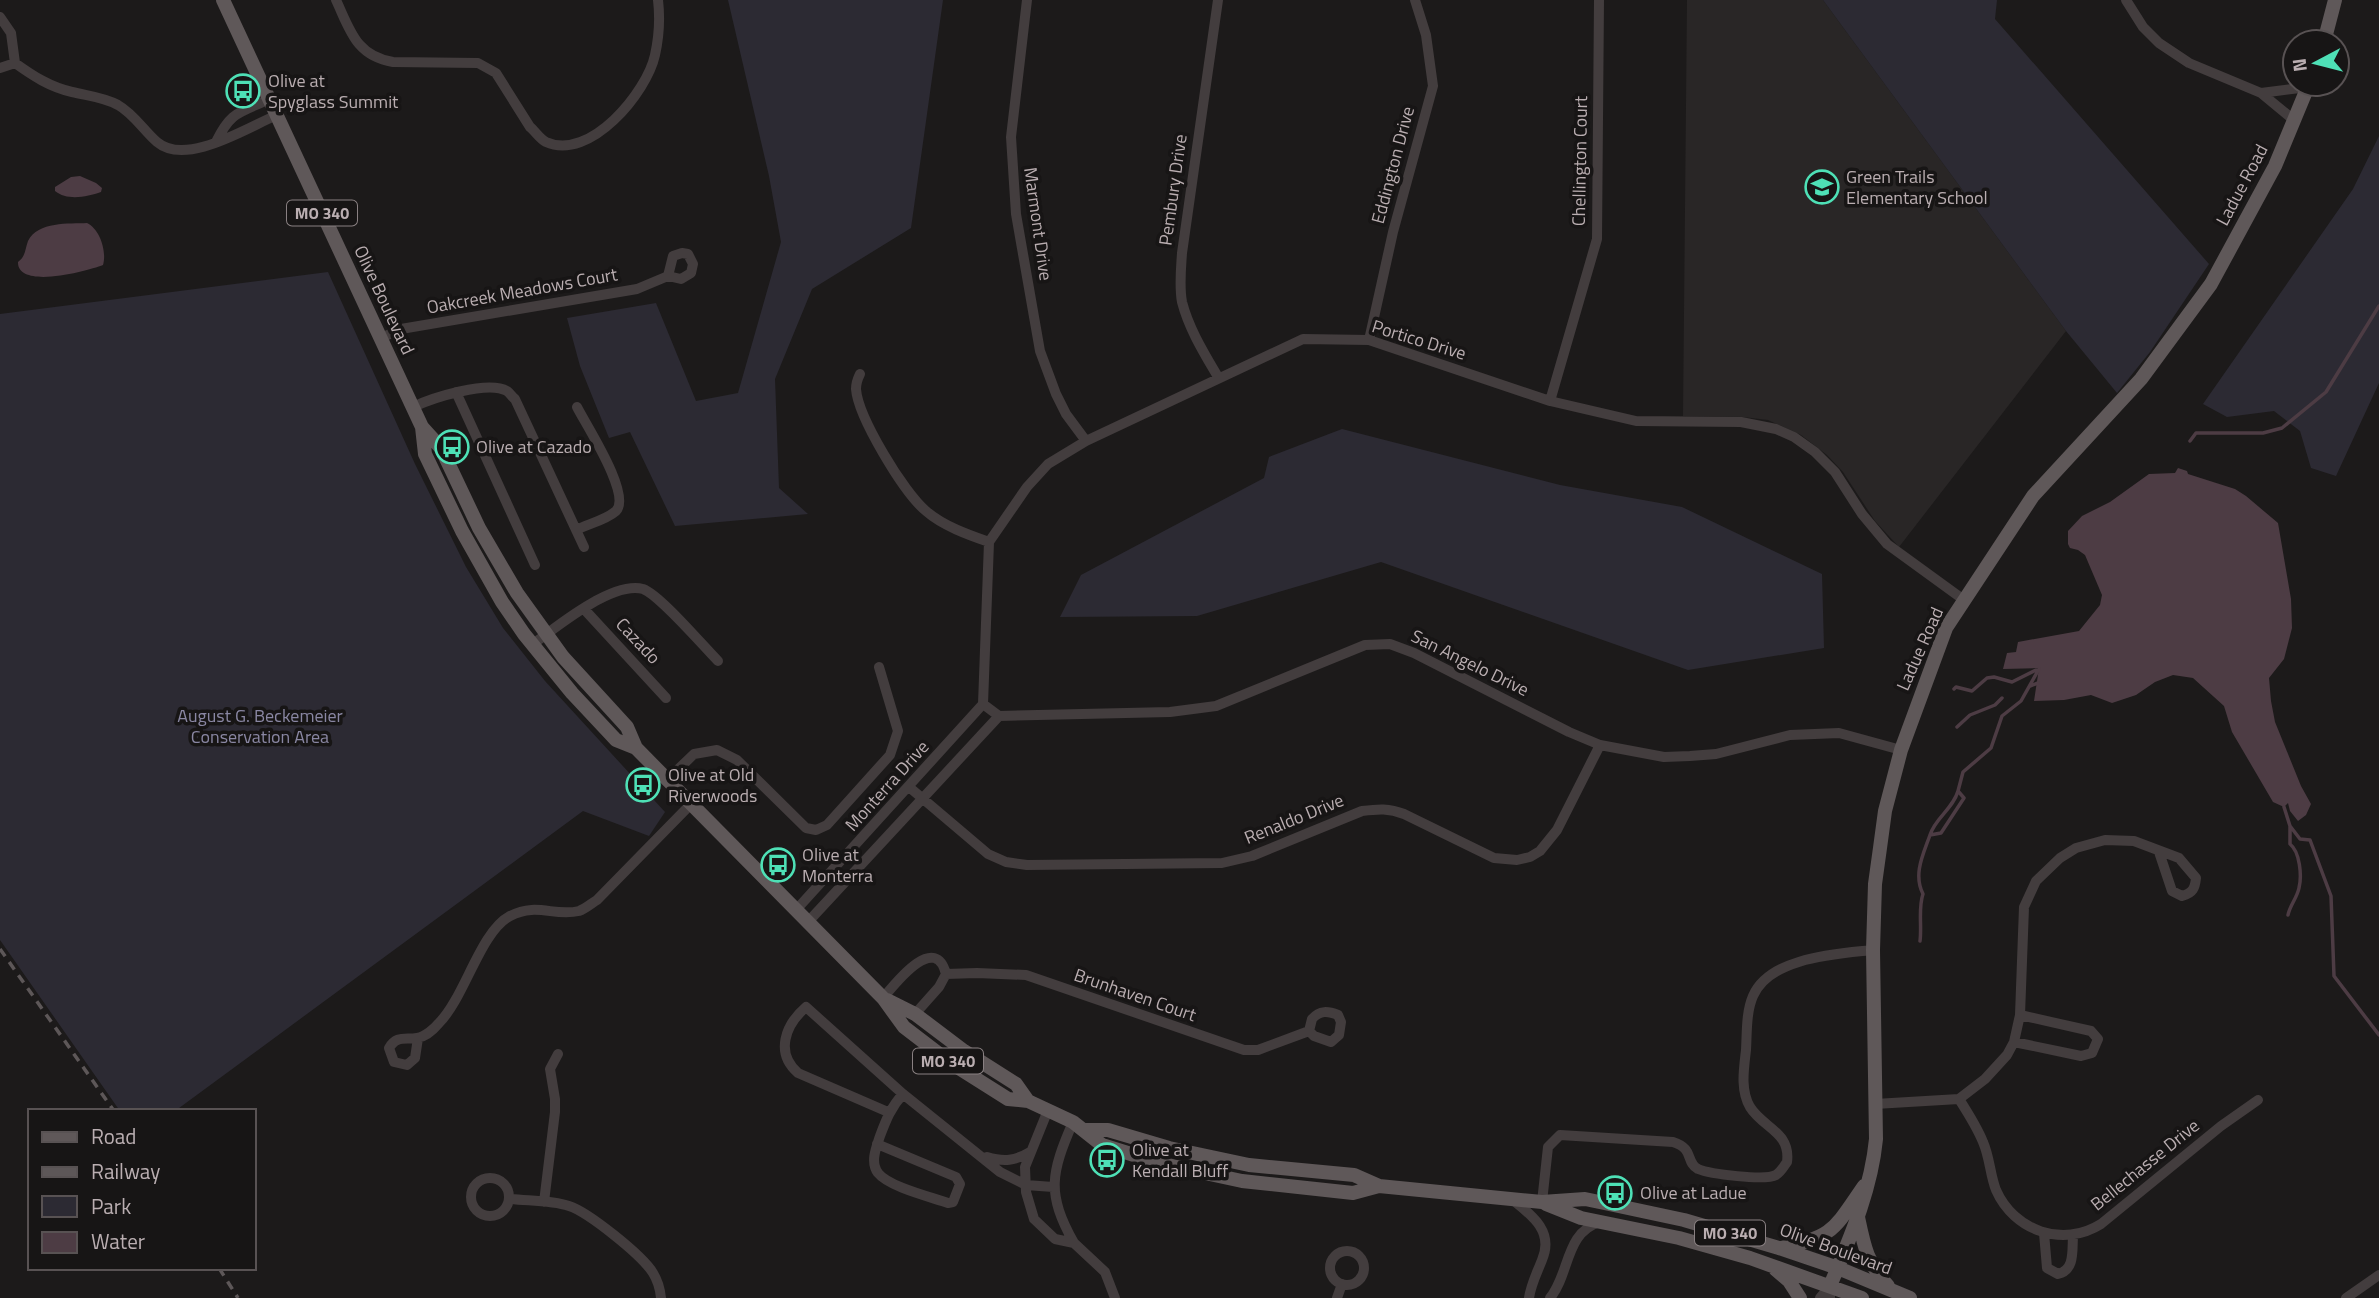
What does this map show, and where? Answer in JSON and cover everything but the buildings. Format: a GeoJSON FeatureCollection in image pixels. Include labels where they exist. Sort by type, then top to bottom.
{"type":"FeatureCollection","features":[{"type":"Feature","properties":{"kind":"main road","name":"Olive Boulevard"},"geometry":{"type":"LineString","coordinates":[[223,0],[422,427],[441,447],[497,560],[546,634],[584,681],[627,727],[636,748],[883,998],[904,1027],[951,1063],[1008,1099],[1028,1101],[1079,1126],[1108,1130],[1182,1151],[1249,1165],[1354,1175],[1380,1186],[1542,1202],[1585,1199],[1684,1220],[1779,1248],[1838,1268],[1910,1298]]}},
{"type":"Feature","properties":{"kind":"main road"},"geometry":{"type":"LineString","coordinates":[[2328,28],[2335,0]]}},
{"type":"Feature","properties":{"kind":"main road","name":"Ladue Road"},"geometry":{"type":"LineString","coordinates":[[1830,1292],[1871,1176],[1876,1139],[1873,950],[1875,884],[1885,811],[1901,750],[1946,628],[2034,496],[2141,379],[2211,284],[2275,166],[2304,98]]}},
{"type":"Feature","properties":{"kind":"main road","name":"Olive Boulevard"},"geometry":{"type":"LineString","coordinates":[[422,427],[425,454],[462,531],[502,602],[532,645],[572,693],[616,740],[636,748]]}},
{"type":"Feature","properties":{"kind":"main road","name":"Olive Boulevard"},"geometry":{"type":"LineString","coordinates":[[883,998],[915,1014],[964,1051],[1016,1083],[1028,1101]]}},
{"type":"Feature","properties":{"kind":"main road"},"geometry":{"type":"LineString","coordinates":[[1779,1248],[1817,1240],[1827,1234],[1838,1223],[1871,1176]]}},
{"type":"Feature","properties":{"kind":"main road","name":"Olive Boulevard"},"geometry":{"type":"LineString","coordinates":[[1542,1202],[1581,1218],[1679,1238],[1772,1265],[1830,1292],[1862,1298]]}},
{"type":"Feature","properties":{"kind":"main road"},"geometry":{"type":"LineString","coordinates":[[1858,1217],[1870,1264],[1891,1290]]}},
{"type":"Feature","properties":{"kind":"main road"},"geometry":{"type":"LineString","coordinates":[[1772,1265],[1789,1281],[1800,1298]]}},
{"type":"Feature","properties":{"kind":"street"},"geometry":{"type":"LineString","coordinates":[[336,0],[350,30],[367,54],[379,60],[393,62],[478,63],[496,73],[530,127],[547,142],[564,144],[580,142],[605,129],[645,80],[655,56],[658,0]]}},
{"type":"Feature","properties":{"kind":"street","name":"Marmont Drive"},"geometry":{"type":"LineString","coordinates":[[1027,0],[1011,137],[1016,214],[1040,351],[1066,414],[1086,441]]}},
{"type":"Feature","properties":{"kind":"street","name":"Pembury Drive"},"geometry":{"type":"LineString","coordinates":[[1217,377],[1191,328],[1182,301],[1181,279],[1182,253],[1218,0]]}},
{"type":"Feature","properties":{"kind":"street","name":"Eddington Drive"},"geometry":{"type":"LineString","coordinates":[[1369,340],[1393,232],[1433,86],[1426,35],[1415,0]]}},
{"type":"Feature","properties":{"kind":"street","name":"Chellington Court"},"geometry":{"type":"LineString","coordinates":[[1550,401],[1597,239],[1599,0]]}},
{"type":"Feature","properties":{"kind":"street"},"geometry":{"type":"LineString","coordinates":[[2126,0],[2143,27],[2159,43],[2189,62],[2261,93],[2295,121]]}},
{"type":"Feature","properties":{"kind":"street"},"geometry":{"type":"LineString","coordinates":[[0,17],[11,33],[15,64]]}},
{"type":"Feature","properties":{"kind":"street"},"geometry":{"type":"LineString","coordinates":[[0,68],[15,64],[47,85],[100,98],[119,106],[158,143],[170,149],[194,150],[277,114]]}},
{"type":"Feature","properties":{"kind":"street"},"geometry":{"type":"LineString","coordinates":[[2261,93],[2281,90]]}},
{"type":"Feature","properties":{"kind":"street"},"geometry":{"type":"LineString","coordinates":[[216,142],[224,124],[232,116],[270,99]]}},
{"type":"Feature","properties":{"kind":"street","name":"Oakcreek Meadows Court"},"geometry":{"type":"LineString","coordinates":[[381,338],[401,329],[630,290],[668,276]]}},
{"type":"Feature","properties":{"kind":"street","name":"Portico Drive"},"geometry":{"type":"LineString","coordinates":[[989,542],[1027,487],[1048,464],[1086,441],[1217,377],[1303,339],[1369,340],[1550,401],[1636,421],[1741,422],[1776,429],[1794,437],[1815,452],[1835,472],[1862,514],[1887,544],[1964,600]]}},
{"type":"Feature","properties":{"kind":"street"},"geometry":{"type":"LineString","coordinates":[[860,374],[856,389],[863,412],[888,461],[913,497],[928,513],[989,542],[984,704],[999,716]]}},
{"type":"Feature","properties":{"kind":"street"},"geometry":{"type":"LineString","coordinates":[[412,407],[456,392],[495,389],[507,391],[515,400],[584,547]]}},
{"type":"Feature","properties":{"kind":"street"},"geometry":{"type":"LineString","coordinates":[[456,392],[535,565]]}},
{"type":"Feature","properties":{"kind":"street"},"geometry":{"type":"LineString","coordinates":[[576,530],[612,513],[618,509],[620,501],[615,480],[577,407]]}},
{"type":"Feature","properties":{"kind":"street"},"geometry":{"type":"LineString","coordinates":[[532,645],[609,595],[629,589],[643,590],[656,597],[718,661]]}},
{"type":"Feature","properties":{"kind":"street","name":"Cazado"},"geometry":{"type":"LineString","coordinates":[[584,609],[666,698]]}},
{"type":"Feature","properties":{"kind":"street","name":"San Angelo Drive"},"geometry":{"type":"LineString","coordinates":[[999,716],[1170,712],[1206,707],[1365,645],[1390,644],[1403,647],[1569,732],[1600,745],[1664,757],[1690,756],[1716,754],[1790,735],[1839,733],[1901,750]]}},
{"type":"Feature","properties":{"kind":"street"},"geometry":{"type":"LineString","coordinates":[[667,780],[694,754],[717,750],[737,760],[806,828],[816,831],[827,825],[890,755],[898,731],[879,667]]}},
{"type":"Feature","properties":{"kind":"street","name":"Monterra Drive"},"geometry":{"type":"LineString","coordinates":[[796,910],[984,704]]}},
{"type":"Feature","properties":{"kind":"street","name":"Monterra Drive"},"geometry":{"type":"LineString","coordinates":[[807,923],[999,716]]}},
{"type":"Feature","properties":{"kind":"street","name":"Renaldo Drive"},"geometry":{"type":"LineString","coordinates":[[909,787],[988,854],[1006,862],[1027,865],[1222,863],[1252,856],[1362,811],[1379,809],[1392,809],[1404,814],[1494,858],[1517,860],[1539,851],[1550,841],[1600,745]]}},
{"type":"Feature","properties":{"kind":"street"},"geometry":{"type":"LineString","coordinates":[[418,1038],[442,1021],[490,936],[507,918],[534,908],[558,912],[580,910],[597,900],[691,804]]}},
{"type":"Feature","properties":{"kind":"street"},"geometry":{"type":"LineString","coordinates":[[1875,1104],[1959,1100],[1996,1069],[2014,1042],[2020,1014],[2024,906],[2036,881],[2060,858],[2076,848],[2105,840],[2134,841],[2160,852]]}},
{"type":"Feature","properties":{"kind":"street"},"geometry":{"type":"LineString","coordinates":[[1542,1202],[1548,1147],[1560,1135],[1672,1142],[1683,1146],[1689,1153],[1692,1164],[1698,1168],[1714,1173],[1764,1178],[1775,1176],[1787,1162],[1786,1145],[1775,1129],[1750,1108],[1744,1088],[1749,1013],[1753,997],[1769,978],[1790,965],[1836,954],[1873,950]]}},
{"type":"Feature","properties":{"kind":"street","name":"Brunhaven Court"},"geometry":{"type":"LineString","coordinates":[[883,998],[916,962],[934,959],[940,962],[946,974],[1026,975],[1244,1050],[1258,1050],[1309,1031]]}},
{"type":"Feature","properties":{"kind":"street"},"geometry":{"type":"LineString","coordinates":[[915,1014],[939,987],[946,974]]}},
{"type":"Feature","properties":{"kind":"street"},"geometry":{"type":"LineString","coordinates":[[888,1112],[798,1073],[792,1067],[783,1043],[788,1030],[806,1007],[903,1094],[1000,1172],[1026,1185],[1053,1187]]}},
{"type":"Feature","properties":{"kind":"street"},"geometry":{"type":"LineString","coordinates":[[2014,1042],[2081,1056],[2092,1054],[2098,1044],[2098,1039],[2091,1031],[2020,1014]]}},
{"type":"Feature","properties":{"kind":"street"},"geometry":{"type":"LineString","coordinates":[[544,1202],[555,1112],[550,1069],[558,1054]]}},
{"type":"Feature","properties":{"kind":"street"},"geometry":{"type":"LineString","coordinates":[[877,1144],[956,1177],[960,1184],[953,1202],[948,1203],[889,1181],[879,1174],[875,1165],[877,1144],[888,1112],[903,1094]]}},
{"type":"Feature","properties":{"kind":"street"},"geometry":{"type":"LineString","coordinates":[[1959,1100],[1983,1141],[1995,1187],[2010,1213],[2023,1224],[2044,1233],[2073,1236],[2071,1265],[2066,1272],[2058,1274],[2047,1268],[2044,1233]]}},
{"type":"Feature","properties":{"kind":"street","name":"Bellechasse Drive"},"geometry":{"type":"LineString","coordinates":[[2073,1236],[2090,1231],[2101,1224],[2221,1126],[2258,1100]]}},
{"type":"Feature","properties":{"kind":"street"},"geometry":{"type":"LineString","coordinates":[[1048,1110],[1025,1167],[1029,1205],[1034,1219],[1055,1239],[1074,1242]]}},
{"type":"Feature","properties":{"kind":"street"},"geometry":{"type":"LineString","coordinates":[[1079,1126],[1059,1154],[1053,1187],[1059,1216],[1074,1242],[1105,1272],[1115,1298]]}},
{"type":"Feature","properties":{"kind":"street"},"geometry":{"type":"LineString","coordinates":[[981,1156],[1006,1161],[1018,1159],[1030,1152]]}},
{"type":"Feature","properties":{"kind":"street"},"geometry":{"type":"LineString","coordinates":[[1511,1198],[1536,1221],[1546,1237],[1546,1248],[1529,1298]]}},
{"type":"Feature","properties":{"kind":"street"},"geometry":{"type":"LineString","coordinates":[[511,1199],[559,1203],[573,1207],[640,1256],[652,1271],[659,1285],[661,1298]]}},
{"type":"Feature","properties":{"kind":"street"},"geometry":{"type":"LineString","coordinates":[[1550,1298],[1563,1277],[1571,1246],[1591,1225],[1602,1221]]}},
{"type":"Feature","properties":{"kind":"street"},"geometry":{"type":"LineString","coordinates":[[2346,1298],[2379,1276]]}},
{"type":"Feature","properties":{"kind":"street"},"geometry":{"type":"LineString","coordinates":[[1337,1298],[1342,1284]]}},
{"type":"Feature","properties":{"kind":"street"},"geometry":{"type":"LineString","coordinates":[[1820,1298],[1830,1292]]}},
{"type":"Feature","properties":{"kind":"shaded area","name":"Green Trails Elementary School"},"geometry":{"type":"Polygon","coordinates":[[[1687,0],[1823,0],[2066,331],[1899,547],[1875,521],[1843,472],[1827,455],[1801,435],[1768,420],[1683,416],[1687,0]]]}},
{"type":"Feature","properties":{"kind":"green space"},"geometry":{"type":"Polygon","coordinates":[[[728,0],[943,0],[911,228],[812,289],[775,379],[779,488],[808,514],[675,526],[630,432],[609,438],[580,366],[567,318],[656,303],[696,401],[738,393],[781,242],[769,176],[728,0]]]}},
{"type":"Feature","properties":{"kind":"green space"},"geometry":{"type":"Polygon","coordinates":[[[1823,0],[1997,0],[1995,19],[2209,264],[2150,352],[2117,393],[2066,331],[1823,0]]]}},
{"type":"Feature","properties":{"kind":"green space"},"geometry":{"type":"Polygon","coordinates":[[[2379,136],[2379,383],[2336,476],[2311,468],[2300,431],[2274,411],[2227,417],[2203,404],[2353,189],[2379,136]]]}},
{"type":"Feature","properties":{"kind":"green space","name":"August G. Beckemeier Conservation Area"},"geometry":{"type":"Polygon","coordinates":[[[328,272],[415,464],[466,567],[503,628],[545,681],[665,812],[649,836],[583,811],[178,1109],[119,1109],[0,940],[0,314],[328,272]]]}},
{"type":"Feature","properties":{"kind":"green space"},"geometry":{"type":"Polygon","coordinates":[[[1342,429],[1560,485],[1682,507],[1822,574],[1824,648],[1688,670],[1381,562],[1197,616],[1060,617],[1081,575],[1264,478],[1269,457],[1342,429]]]}},
{"type":"Feature","properties":{"kind":"water"},"geometry":{"type":"Polygon","coordinates":[[[80,176],[96,183],[102,188],[101,192],[71,197],[55,191],[55,187],[71,177],[80,176]]]}},
{"type":"Feature","properties":{"kind":"water"},"geometry":{"type":"Polygon","coordinates":[[[87,223],[96,230],[101,241],[103,265],[41,277],[21,270],[18,262],[24,255],[28,241],[39,230],[55,225],[87,223]]]}},
{"type":"Feature","properties":{"kind":"water"},"geometry":{"type":"Polygon","coordinates":[[[2178,468],[2188,474],[2235,489],[2278,523],[2291,599],[2292,628],[2284,659],[2269,678],[2275,722],[2311,804],[2306,815],[2298,821],[2290,811],[2288,803],[2284,807],[2273,802],[2232,732],[2224,706],[2193,678],[2173,675],[2155,682],[2136,695],[2112,703],[2091,695],[2064,700],[2034,701],[2039,668],[2003,669],[2007,653],[2016,652],[2018,642],[2079,631],[2100,605],[2102,595],[2085,555],[2070,548],[2068,531],[2082,516],[2110,502],[2149,474],[2175,473],[2178,468]]]}},
{"type":"Feature","properties":{"kind":"waterway"},"geometry":{"type":"LineString","coordinates":[[2190,441],[2196,433],[2263,433],[2282,428],[2326,392],[2379,306]]}},
{"type":"Feature","properties":{"kind":"waterway"},"geometry":{"type":"LineString","coordinates":[[1920,941],[1923,894],[1919,872],[1930,835],[1941,833],[1964,798],[1958,791],[1963,772],[1991,748],[2002,716],[2021,701],[2039,669]]}},
{"type":"Feature","properties":{"kind":"waterway"},"geometry":{"type":"LineString","coordinates":[[1954,689],[1956,687],[1972,691],[1987,678],[1994,677],[2012,682],[2036,670]]}},
{"type":"Feature","properties":{"kind":"waterway"},"geometry":{"type":"LineString","coordinates":[[2030,686],[2038,683]]}},
{"type":"Feature","properties":{"kind":"waterway"},"geometry":{"type":"LineString","coordinates":[[1957,727],[1970,715],[1995,705],[2002,698]]}},
{"type":"Feature","properties":{"kind":"waterway"},"geometry":{"type":"LineString","coordinates":[[1930,835],[1958,791]]}},
{"type":"Feature","properties":{"kind":"waterway"},"geometry":{"type":"LineString","coordinates":[[2284,807],[2290,826],[2300,839],[2310,840],[2331,896],[2334,976],[2379,1035]]}},
{"type":"Feature","properties":{"kind":"waterway"},"geometry":{"type":"LineString","coordinates":[[2288,915],[2298,892],[2300,877],[2298,858],[2290,844],[2290,826]]}},
{"type":"Feature","properties":{"kind":"railway"},"geometry":{"type":"LineString","coordinates":[[0,949],[113,1109]]}},
{"type":"Feature","properties":{"kind":"railway"},"geometry":{"type":"LineString","coordinates":[[220,1270],[238,1298]]}},
{"type":"Feature","properties":{"kind":"place","name":"Olive at Spyglass Summit"},"geometry":{"type":"Point","coordinates":[243,91]}},
{"type":"Feature","properties":{"kind":"place","name":"Green Trails Elementary School"},"geometry":{"type":"Point","coordinates":[1822,187]}},
{"type":"Feature","properties":{"kind":"place","name":"Olive at Cazado"},"geometry":{"type":"Point","coordinates":[452,447]}},
{"type":"Feature","properties":{"kind":"place","name":"Olive at Old Riverwoods"},"geometry":{"type":"Point","coordinates":[643,785]}},
{"type":"Feature","properties":{"kind":"place","name":"Olive at Monterra"},"geometry":{"type":"Point","coordinates":[778,865]}},
{"type":"Feature","properties":{"kind":"place","name":"Olive at Kendall Bluff"},"geometry":{"type":"Point","coordinates":[1107,1160]}},
{"type":"Feature","properties":{"kind":"place","name":"Olive at Ladue"},"geometry":{"type":"Point","coordinates":[1615,1193]}}]}
